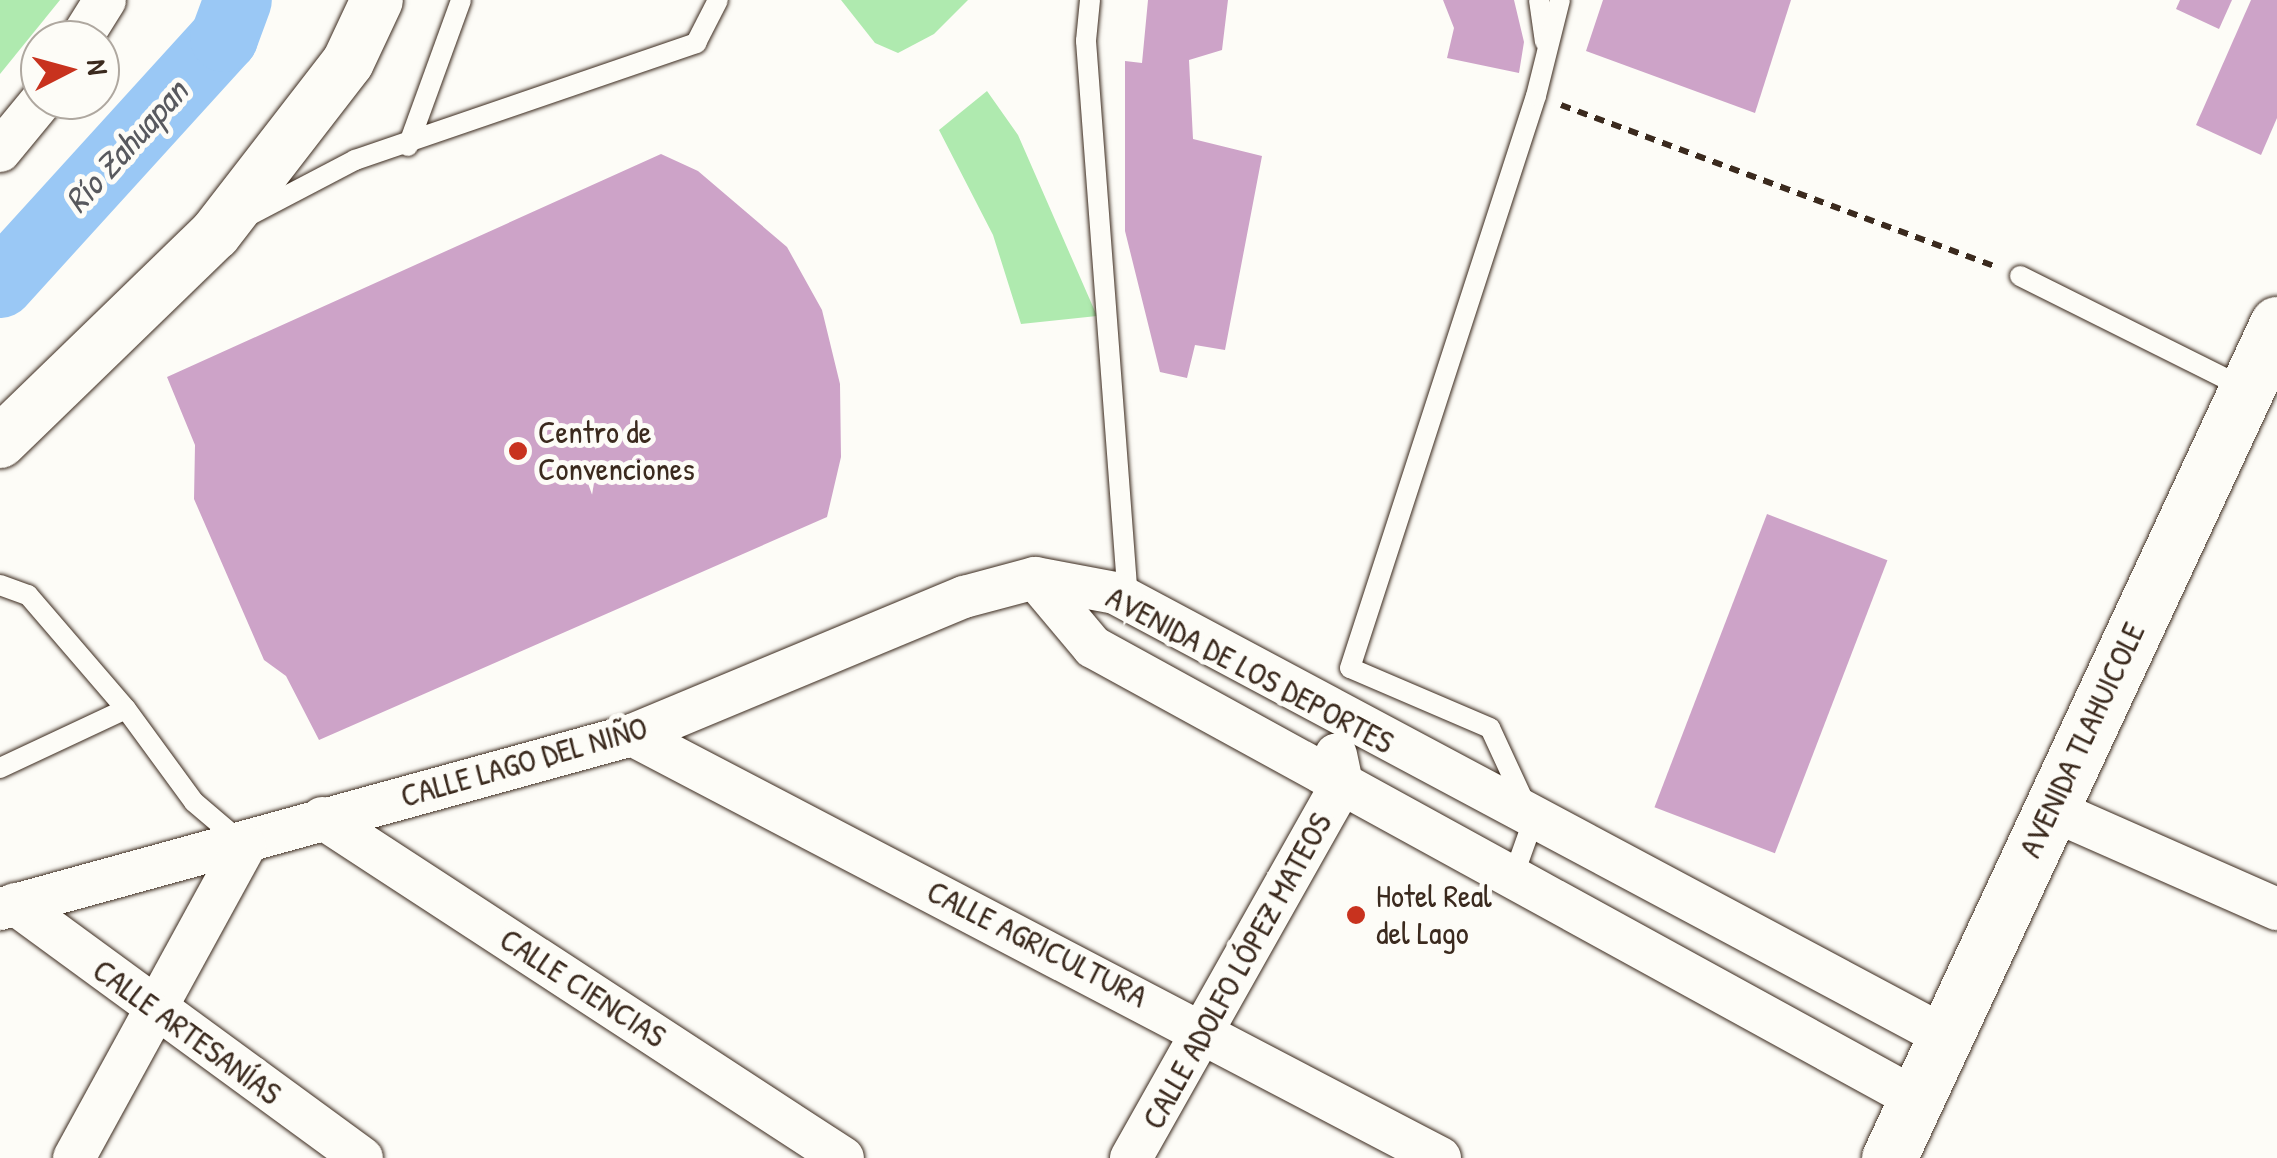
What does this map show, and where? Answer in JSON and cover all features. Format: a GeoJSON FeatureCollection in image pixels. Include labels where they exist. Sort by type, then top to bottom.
{"type":"FeatureCollection","features":[{"type":"Feature","properties":{"kind":"main road","name":"AVENIDA TLAHUICOLE"},"geometry":{"type":"LineString","coordinates":[[1890,1158],[2277,324]]}},
{"type":"Feature","properties":{"kind":"street"},"geometry":{"type":"LineString","coordinates":[[0,442],[214,234],[348,62],[377,0]]}},
{"type":"Feature","properties":{"kind":"street"},"geometry":{"type":"LineString","coordinates":[[0,151],[26,120]]}},
{"type":"Feature","properties":{"kind":"street","name":"AVENIDA DE LOS DEPORTES"},"geometry":{"type":"LineString","coordinates":[[1035,578],[1128,600],[1533,821],[1946,1037]]}},
{"type":"Feature","properties":{"kind":"street","name":"AVENIDA DE LOS DEPORTES"},"geometry":{"type":"LineString","coordinates":[[1035,578],[1092,647],[1918,1100]]}},
{"type":"Feature","properties":{"kind":"street","name":"CALLE LAGO DEL NIÑO"},"geometry":{"type":"LineString","coordinates":[[7,906],[245,846],[322,818],[632,735],[964,597],[1035,578]]}},
{"type":"Feature","properties":{"kind":"street","name":"CALLE ADOLFO LÓPEZ MATEOS"},"geometry":{"type":"LineString","coordinates":[[1131,1158],[1207,1032],[1342,783],[1334,746],[1342,718]]}},
{"type":"Feature","properties":{"kind":"street","name":"CALLE AGRICULTURA"},"geometry":{"type":"LineString","coordinates":[[632,735],[1207,1032],[1440,1158]]}},
{"type":"Feature","properties":{"kind":"street","name":"CALLE ADOLFO LÓPEZ MATEOS"},"geometry":{"type":"LineString","coordinates":[[1342,783],[1370,776],[1393,746]]}},
{"type":"Feature","properties":{"kind":"street"},"geometry":{"type":"LineString","coordinates":[[2050,809],[2277,910]]}},
{"type":"Feature","properties":{"kind":"street","name":"CALLE CIENCIAS"},"geometry":{"type":"LineString","coordinates":[[322,818],[844,1158]]}},
{"type":"Feature","properties":{"kind":"street"},"geometry":{"type":"LineString","coordinates":[[74,1158],[158,1012],[245,846]]}},
{"type":"Feature","properties":{"kind":"street","name":"CALLE ARTESANÍAS"},"geometry":{"type":"LineString","coordinates":[[7,906],[362,1158]]}},
{"type":"Feature","properties":{"kind":"lane"},"geometry":{"type":"LineString","coordinates":[[408,146],[460,0]]}},
{"type":"Feature","properties":{"kind":"lane"},"geometry":{"type":"LineString","coordinates":[[214,234],[356,160],[408,146],[696,44],[718,0]]}},
{"type":"Feature","properties":{"kind":"lane"},"geometry":{"type":"LineString","coordinates":[[1090,0],[1086,41],[1128,600]]}},
{"type":"Feature","properties":{"kind":"lane"},"geometry":{"type":"LineString","coordinates":[[1538,0],[1546,54]]}},
{"type":"Feature","properties":{"kind":"lane"},"geometry":{"type":"LineString","coordinates":[[1513,877],[1533,821],[1490,728],[1350,668],[1536,96],[1560,0]]}},
{"type":"Feature","properties":{"kind":"lane"},"geometry":{"type":"LineString","coordinates":[[2020,276],[2246,389]]}},
{"type":"Feature","properties":{"kind":"lane"},"geometry":{"type":"LineString","coordinates":[[0,585],[28,595],[126,709],[194,802],[245,846]]}},
{"type":"Feature","properties":{"kind":"lane"},"geometry":{"type":"LineString","coordinates":[[0,768],[126,709]]}},
{"type":"Feature","properties":{"kind":"path"},"geometry":{"type":"LineString","coordinates":[[1536,96],[2020,276]]}},
{"type":"Feature","properties":{"kind":"green space"},"geometry":{"type":"Polygon","coordinates":[[[0,0],[60,0],[44,20],[20,20],[20,49],[0,74],[0,0]]]}},
{"type":"Feature","properties":{"kind":"green space"},"geometry":{"type":"Polygon","coordinates":[[[841,0],[968,0],[934,34],[898,53],[875,43],[841,0]]]}},
{"type":"Feature","properties":{"kind":"green space"},"geometry":{"type":"Polygon","coordinates":[[[987,91],[1018,135],[1097,316],[1021,324],[993,235],[939,130],[987,91]]]}},
{"type":"Feature","properties":{"kind":"building"},"geometry":{"type":"Polygon","coordinates":[[[1148,0],[1228,0],[1222,50],[1189,60],[1193,139],[1262,156],[1225,350],[1195,345],[1187,378],[1160,372],[1125,231],[1125,61],[1142,63],[1148,0]]]}},
{"type":"Feature","properties":{"kind":"building"},"geometry":{"type":"Polygon","coordinates":[[[1443,0],[1514,0],[1524,42],[1519,73],[1447,58],[1454,28],[1443,0]]]}},
{"type":"Feature","properties":{"kind":"building"},"geometry":{"type":"Polygon","coordinates":[[[1603,0],[1791,0],[1755,113],[1586,51],[1603,0]]]}},
{"type":"Feature","properties":{"kind":"building"},"geometry":{"type":"Polygon","coordinates":[[[2180,0],[2232,0],[2219,29],[2176,9],[2180,0]]]}},
{"type":"Feature","properties":{"kind":"building"},"geometry":{"type":"Polygon","coordinates":[[[2251,0],[2277,0],[2277,118],[2261,155],[2196,125],[2251,0]]]}},
{"type":"Feature","properties":{"kind":"building","name":"Centro de Convenciones"},"geometry":{"type":"Polygon","coordinates":[[[661,154],[698,171],[787,247],[822,310],[840,384],[841,457],[827,517],[319,740],[286,676],[264,660],[194,499],[195,445],[167,377],[661,154]]]}},
{"type":"Feature","properties":{"kind":"building"},"geometry":{"type":"Polygon","coordinates":[[[1767,514],[1887,560],[1775,853],[1654,807],[1767,514]]]}},
{"type":"Feature","properties":{"kind":"waterway","name":"Río Zahuapan"},"geometry":{"type":"LineString","coordinates":[[0,284],[224,38],[238,0]]}},
{"type":"Feature","properties":{"kind":"place","name":"Centro de Convenciones"},"geometry":{"type":"Point","coordinates":[518,451]}},
{"type":"Feature","properties":{"kind":"place","name":"Hotel Real del Lago"},"geometry":{"type":"Point","coordinates":[1356,915]}}]}
